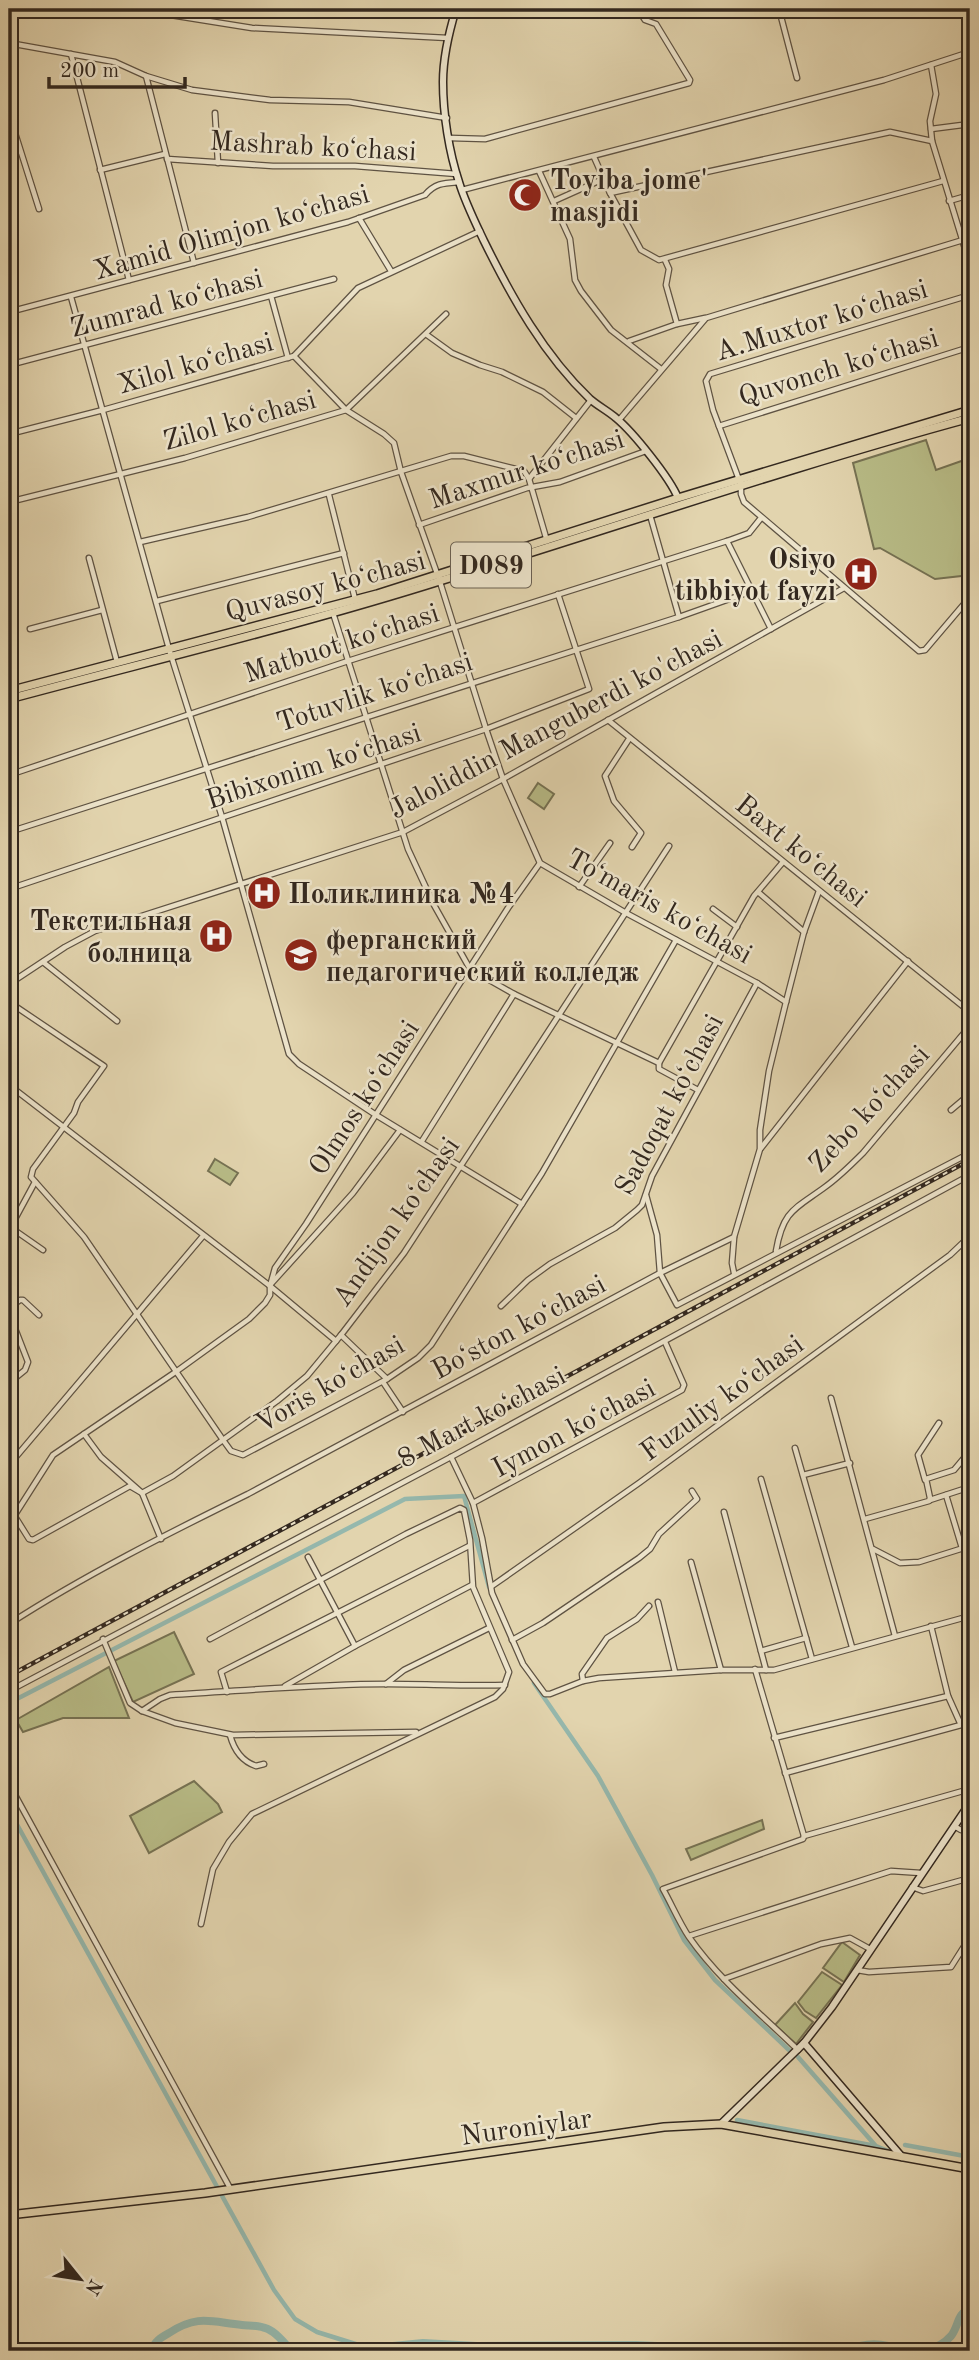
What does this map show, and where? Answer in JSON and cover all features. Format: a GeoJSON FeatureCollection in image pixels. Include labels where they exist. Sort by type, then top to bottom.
{"type":"FeatureCollection","features":[{"type":"Feature","properties":{"kind":"main road"},"geometry":{"type":"LineString","coordinates":[[454,9],[443,81],[447,118],[458,178],[480,231],[505,283],[539,340],[591,400],[618,420],[646,451],[678,498]]}},
{"type":"Feature","properties":{"kind":"main road","name":"Quvasoy koʻchasi"},"geometry":{"type":"LineString","coordinates":[[9,699],[333,612],[650,514],[739,482],[970,410]]}},
{"type":"Feature","properties":{"kind":"main road","name":"Quvasoy koʻchasi"},"geometry":{"type":"LineString","coordinates":[[9,691],[438,579],[678,498],[970,418]]}},
{"type":"Feature","properties":{"kind":"main road"},"geometry":{"type":"LineString","coordinates":[[721,2124],[804,2043],[970,1803]]}},
{"type":"Feature","properties":{"kind":"main road"},"geometry":{"type":"LineString","coordinates":[[804,2043],[902,2157]]}},
{"type":"Feature","properties":{"kind":"main road","name":"Nuroniylar"},"geometry":{"type":"LineString","coordinates":[[9,2215],[205,2193],[664,2127],[721,2124],[970,2169]]}},
{"type":"Feature","properties":{"kind":"street"},"geometry":{"type":"LineString","coordinates":[[133,9],[252,27],[448,38]]}},
{"type":"Feature","properties":{"kind":"street"},"geometry":{"type":"LineString","coordinates":[[450,138],[485,139],[689,83],[690,80],[656,24],[645,20],[638,9]]}},
{"type":"Feature","properties":{"kind":"street"},"geometry":{"type":"LineString","coordinates":[[779,9],[797,78]]}},
{"type":"Feature","properties":{"kind":"street"},"geometry":{"type":"LineString","coordinates":[[9,43],[116,62],[146,76],[192,90],[270,100],[349,102],[447,118]]}},
{"type":"Feature","properties":{"kind":"street"},"geometry":{"type":"LineString","coordinates":[[462,190],[594,157],[970,52]]}},
{"type":"Feature","properties":{"kind":"street"},"geometry":{"type":"LineString","coordinates":[[71,54],[129,280]]}},
{"type":"Feature","properties":{"kind":"street"},"geometry":{"type":"LineString","coordinates":[[931,65],[936,94],[930,121],[932,141],[970,265]]}},
{"type":"Feature","properties":{"kind":"street"},"geometry":{"type":"LineString","coordinates":[[146,76],[194,263]]}},
{"type":"Feature","properties":{"kind":"street"},"geometry":{"type":"LineString","coordinates":[[215,113],[218,163]]}},
{"type":"Feature","properties":{"kind":"street"},"geometry":{"type":"LineString","coordinates":[[9,114],[39,209]]}},
{"type":"Feature","properties":{"kind":"street"},"geometry":{"type":"LineString","coordinates":[[931,129],[970,124]]}},
{"type":"Feature","properties":{"kind":"street"},"geometry":{"type":"LineString","coordinates":[[610,193],[891,132],[932,141]]}},
{"type":"Feature","properties":{"kind":"street","name":"Mashrab koʻchasi"},"geometry":{"type":"LineString","coordinates":[[100,170],[166,156],[218,163],[273,166],[355,166],[458,178]]}},
{"type":"Feature","properties":{"kind":"street"},"geometry":{"type":"LineString","coordinates":[[594,157],[641,250],[649,256],[666,260],[700,248],[943,181]]}},
{"type":"Feature","properties":{"kind":"street"},"geometry":{"type":"LineString","coordinates":[[539,171],[570,239],[578,285],[600,318],[615,334],[660,369]]}},
{"type":"Feature","properties":{"kind":"street","name":"Xamid Olimjon koʻchasi"},"geometry":{"type":"LineString","coordinates":[[9,312],[359,218],[425,195],[432,187],[458,178]]}},
{"type":"Feature","properties":{"kind":"street"},"geometry":{"type":"LineString","coordinates":[[554,201],[603,178]]}},
{"type":"Feature","properties":{"kind":"street"},"geometry":{"type":"LineString","coordinates":[[949,201],[970,195]]}},
{"type":"Feature","properties":{"kind":"street"},"geometry":{"type":"LineString","coordinates":[[359,218],[391,271]]}},
{"type":"Feature","properties":{"kind":"street","name":"Xilol koʻchasi"},"geometry":{"type":"LineString","coordinates":[[9,434],[291,357],[358,288],[480,231]]}},
{"type":"Feature","properties":{"kind":"street"},"geometry":{"type":"LineString","coordinates":[[628,342],[677,324],[706,318],[963,240]]}},
{"type":"Feature","properties":{"kind":"street"},"geometry":{"type":"LineString","coordinates":[[666,260],[669,269],[666,285],[677,324]]}},
{"type":"Feature","properties":{"kind":"street","name":"Zumrad koʻchasi"},"geometry":{"type":"LineString","coordinates":[[9,365],[334,279]]}},
{"type":"Feature","properties":{"kind":"street","name":"A.Muxtor koʻchasi"},"geometry":{"type":"LineString","coordinates":[[970,295],[710,374],[706,384],[742,497],[761,517],[919,650],[930,646],[970,597]]}},
{"type":"Feature","properties":{"kind":"street"},"geometry":{"type":"LineString","coordinates":[[271,296],[291,357]]}},
{"type":"Feature","properties":{"kind":"street"},"geometry":{"type":"LineString","coordinates":[[71,297],[169,649],[222,817],[289,1054],[299,1064],[376,1115],[522,1204]]}},
{"type":"Feature","properties":{"kind":"street","name":"Zilol koʻchasi"},"geometry":{"type":"LineString","coordinates":[[9,502],[185,458],[346,410],[446,314]]}},
{"type":"Feature","properties":{"kind":"street"},"geometry":{"type":"LineString","coordinates":[[618,420],[706,318]]}},
{"type":"Feature","properties":{"kind":"street"},"geometry":{"type":"LineString","coordinates":[[426,335],[452,353],[502,372],[543,392],[576,418]]}},
{"type":"Feature","properties":{"kind":"street","name":"Quvonch koʻchasi"},"geometry":{"type":"LineString","coordinates":[[719,426],[970,347]]}},
{"type":"Feature","properties":{"kind":"street","name":"Toʻmaris koʻchasi"},"geometry":{"type":"LineString","coordinates":[[291,357],[346,410],[394,443],[401,472],[503,779],[540,863],[626,913],[757,983],[786,1002]]}},
{"type":"Feature","properties":{"kind":"street"},"geometry":{"type":"LineString","coordinates":[[528,479],[591,400]]}},
{"type":"Feature","properties":{"kind":"street","name":"Maxmur koʻchasi"},"geometry":{"type":"LineString","coordinates":[[419,525],[527,488],[608,466],[646,451]]}},
{"type":"Feature","properties":{"kind":"street"},"geometry":{"type":"LineString","coordinates":[[140,542],[329,495],[452,456],[464,456],[524,471],[545,542]]}},
{"type":"Feature","properties":{"kind":"street"},"geometry":{"type":"LineString","coordinates":[[329,495],[358,599]]}},
{"type":"Feature","properties":{"kind":"street"},"geometry":{"type":"LineString","coordinates":[[650,514],[679,617]]}},
{"type":"Feature","properties":{"kind":"street","name":"Matbuot koʻchasi"},"geometry":{"type":"LineString","coordinates":[[9,775],[348,661],[727,541],[751,531],[761,517]]}},
{"type":"Feature","properties":{"kind":"street"},"geometry":{"type":"LineString","coordinates":[[727,541],[771,629]]}},
{"type":"Feature","properties":{"kind":"street"},"geometry":{"type":"LineString","coordinates":[[156,601],[344,553]]}},
{"type":"Feature","properties":{"kind":"street"},"geometry":{"type":"LineString","coordinates":[[89,558],[117,663]]}},
{"type":"Feature","properties":{"kind":"street","name":"Jaloliddin Manguberdi ko'chasi"},"geometry":{"type":"LineString","coordinates":[[9,984],[95,931],[403,832],[844,588]]}},
{"type":"Feature","properties":{"kind":"street","name":"Totuvlik koʻchasi"},"geometry":{"type":"LineString","coordinates":[[9,831],[679,617],[752,591]]}},
{"type":"Feature","properties":{"kind":"street"},"geometry":{"type":"LineString","coordinates":[[558,594],[576,649]]}},
{"type":"Feature","properties":{"kind":"street"},"geometry":{"type":"LineString","coordinates":[[30,629],[102,610]]}},
{"type":"Feature","properties":{"kind":"street"},"geometry":{"type":"LineString","coordinates":[[333,612],[403,832],[422,881],[470,969],[514,994],[659,1063]]}},
{"type":"Feature","properties":{"kind":"street","name":"Bibixonim koʻchasi"},"geometry":{"type":"LineString","coordinates":[[9,890],[486,729],[589,689],[576,649]]}},
{"type":"Feature","properties":{"kind":"street","name":"Baxt koʻchasi"},"geometry":{"type":"LineString","coordinates":[[608,720],[970,1012]]}},
{"type":"Feature","properties":{"kind":"street"},"geometry":{"type":"LineString","coordinates":[[629,739],[605,776],[614,801],[640,833],[632,847]]}},
{"type":"Feature","properties":{"kind":"street"},"geometry":{"type":"LineString","coordinates":[[579,887],[610,843]]}},
{"type":"Feature","properties":{"kind":"street","name":"Andijon koʻchasi"},"geometry":{"type":"LineString","coordinates":[[142,1493],[173,1476],[307,1376],[341,1335],[404,1253],[669,846]]}},
{"type":"Feature","properties":{"kind":"street"},"geometry":{"type":"LineString","coordinates":[[698,1090],[659,1069],[659,1063],[758,892],[783,862]]}},
{"type":"Feature","properties":{"kind":"street","name":"Olmos koʻchasi"},"geometry":{"type":"LineString","coordinates":[[270,1286],[275,1268],[306,1224],[508,908],[540,863]]}},
{"type":"Feature","properties":{"kind":"street"},"geometry":{"type":"LineString","coordinates":[[734,1273],[734,1237],[760,1149],[760,1130],[769,1071],[804,932],[819,891]]}},
{"type":"Feature","properties":{"kind":"street"},"geometry":{"type":"LineString","coordinates":[[758,892],[804,932]]}},
{"type":"Feature","properties":{"kind":"street"},"geometry":{"type":"LineString","coordinates":[[713,909],[737,927]]}},
{"type":"Feature","properties":{"kind":"street","name":"Voris koʻchasi"},"geometry":{"type":"LineString","coordinates":[[35,1182],[84,1237],[231,1451],[243,1455],[385,1380],[418,1358],[431,1345],[522,1204],[676,940]]}},
{"type":"Feature","properties":{"kind":"street"},"geometry":{"type":"LineString","coordinates":[[760,1149],[908,961]]}},
{"type":"Feature","properties":{"kind":"street"},"geometry":{"type":"LineString","coordinates":[[43,962],[117,1021]]}},
{"type":"Feature","properties":{"kind":"street","name":"Sadoqat koʻchasi"},"geometry":{"type":"LineString","coordinates":[[501,1306],[521,1286],[550,1264],[615,1228],[637,1210],[646,1195],[652,1176],[757,983]]}},
{"type":"Feature","properties":{"kind":"street"},"geometry":{"type":"LineString","coordinates":[[422,1142],[514,994]]}},
{"type":"Feature","properties":{"kind":"street"},"geometry":{"type":"LineString","coordinates":[[9,1002],[104,1066],[30,1173],[35,1182],[9,1228],[43,1250]]}},
{"type":"Feature","properties":{"kind":"street","name":"Zebo koʻchasi"},"geometry":{"type":"LineString","coordinates":[[776,1252],[779,1236],[791,1211],[834,1180],[863,1153],[970,1026]]}},
{"type":"Feature","properties":{"kind":"street"},"geometry":{"type":"LineString","coordinates":[[9,1085],[336,1340]]}},
{"type":"Feature","properties":{"kind":"street"},"geometry":{"type":"LineString","coordinates":[[951,1110],[970,1094]]}},
{"type":"Feature","properties":{"kind":"street"},"geometry":{"type":"LineString","coordinates":[[9,1524],[53,1455],[249,1319],[270,1295],[270,1286],[353,1193],[400,1130]]}},
{"type":"Feature","properties":{"kind":"street"},"geometry":{"type":"LineString","coordinates":[[646,1195],[657,1235],[660,1273],[677,1305],[734,1273],[970,1153]]}},
{"type":"Feature","properties":{"kind":"street","name":"8 Mart koʻchasi"},"geometry":{"type":"LineString","coordinates":[[9,1690],[452,1457],[970,1175]]}},
{"type":"Feature","properties":{"kind":"street"},"geometry":{"type":"LineString","coordinates":[[9,1216],[14,1220]]}},
{"type":"Feature","properties":{"kind":"street"},"geometry":{"type":"LineString","coordinates":[[9,1465],[203,1236]]}},
{"type":"Feature","properties":{"kind":"street","name":"Fuzuliy koʻchasi"},"geometry":{"type":"LineString","coordinates":[[492,1586],[639,1483],[950,1255],[970,1236]]}},
{"type":"Feature","properties":{"kind":"street","name":"Boʻston koʻchasi"},"geometry":{"type":"LineString","coordinates":[[9,1624],[45,1601],[160,1539],[660,1273],[734,1237]]}},
{"type":"Feature","properties":{"kind":"street"},"geometry":{"type":"LineString","coordinates":[[9,1383],[29,1362],[9,1310],[23,1300],[39,1315]]}},
{"type":"Feature","properties":{"kind":"street"},"geometry":{"type":"LineString","coordinates":[[341,1335],[385,1380],[403,1412]]}},
{"type":"Feature","properties":{"kind":"street","name":"Iymon koʻchasi"},"geometry":{"type":"LineString","coordinates":[[473,1503],[682,1391],[684,1385],[665,1342]]}},
{"type":"Feature","properties":{"kind":"street"},"geometry":{"type":"LineString","coordinates":[[831,1398],[895,1636]]}},
{"type":"Feature","properties":{"kind":"street"},"geometry":{"type":"LineString","coordinates":[[930,1500],[918,1455],[939,1423]]}},
{"type":"Feature","properties":{"kind":"street"},"geometry":{"type":"LineString","coordinates":[[84,1434],[101,1457],[142,1493],[160,1539]]}},
{"type":"Feature","properties":{"kind":"street"},"geometry":{"type":"LineString","coordinates":[[795,1448],[852,1647]]}},
{"type":"Feature","properties":{"kind":"street"},"geometry":{"type":"LineString","coordinates":[[925,1480],[954,1470],[970,1451]]}},
{"type":"Feature","properties":{"kind":"street"},"geometry":{"type":"LineString","coordinates":[[452,1457],[473,1503],[492,1593],[528,1673],[545,1694],[583,1681],[675,1672],[774,1670],[970,1616]]}},
{"type":"Feature","properties":{"kind":"street"},"geometry":{"type":"LineString","coordinates":[[803,1475],[850,1463]]}},
{"type":"Feature","properties":{"kind":"street"},"geometry":{"type":"LineString","coordinates":[[761,1479],[812,1660]]}},
{"type":"Feature","properties":{"kind":"street"},"geometry":{"type":"LineString","coordinates":[[14,1515],[31,1541],[130,1486],[142,1493]]}},
{"type":"Feature","properties":{"kind":"street"},"geometry":{"type":"LineString","coordinates":[[865,1519],[970,1487]]}},
{"type":"Feature","properties":{"kind":"street"},"geometry":{"type":"LineString","coordinates":[[512,1640],[554,1616],[644,1554],[660,1534],[697,1499],[692,1491]]}},
{"type":"Feature","properties":{"kind":"street"},"geometry":{"type":"LineString","coordinates":[[946,1495],[962,1548]]}},
{"type":"Feature","properties":{"kind":"street"},"geometry":{"type":"LineString","coordinates":[[104,1641],[129,1701],[135,1708],[176,1723],[230,1735],[427,1730],[495,1697],[505,1685],[508,1667],[472,1585],[466,1516],[460,1508],[210,1639]]}},
{"type":"Feature","properties":{"kind":"street"},"geometry":{"type":"LineString","coordinates":[[724,1512],[766,1670]]}},
{"type":"Feature","properties":{"kind":"street"},"geometry":{"type":"LineString","coordinates":[[227,1692],[221,1672],[469,1546]]}},
{"type":"Feature","properties":{"kind":"street"},"geometry":{"type":"LineString","coordinates":[[873,1549],[900,1563],[909,1563],[970,1546]]}},
{"type":"Feature","properties":{"kind":"street"},"geometry":{"type":"LineString","coordinates":[[308,1558],[355,1646]]}},
{"type":"Feature","properties":{"kind":"street"},"geometry":{"type":"LineString","coordinates":[[691,1562],[721,1670]]}},
{"type":"Feature","properties":{"kind":"street"},"geometry":{"type":"LineString","coordinates":[[283,1688],[355,1646],[472,1585]]}},
{"type":"Feature","properties":{"kind":"street"},"geometry":{"type":"LineString","coordinates":[[659,1602],[675,1672]]}},
{"type":"Feature","properties":{"kind":"street"},"geometry":{"type":"LineString","coordinates":[[583,1681],[582,1674],[607,1638],[614,1631],[637,1619],[649,1606]]}},
{"type":"Feature","properties":{"kind":"street"},"geometry":{"type":"LineString","coordinates":[[785,1773],[961,1725],[948,1696],[931,1626]]}},
{"type":"Feature","properties":{"kind":"street"},"geometry":{"type":"LineString","coordinates":[[386,1684],[404,1670],[489,1628]]}},
{"type":"Feature","properties":{"kind":"street"},"geometry":{"type":"LineString","coordinates":[[761,1651],[806,1638]]}},
{"type":"Feature","properties":{"kind":"street"},"geometry":{"type":"LineString","coordinates":[[755,1669],[804,1836]]}},
{"type":"Feature","properties":{"kind":"street"},"geometry":{"type":"LineString","coordinates":[[142,1711],[166,1696],[386,1684],[470,1687],[505,1685]]}},
{"type":"Feature","properties":{"kind":"street"},"geometry":{"type":"LineString","coordinates":[[774,1738],[948,1696]]}},
{"type":"Feature","properties":{"kind":"street"},"geometry":{"type":"LineString","coordinates":[[201,1924],[213,1869],[229,1842],[252,1814],[417,1732]]}},
{"type":"Feature","properties":{"kind":"street"},"geometry":{"type":"LineString","coordinates":[[230,1735],[234,1748],[244,1760],[256,1766],[264,1764]]}},
{"type":"Feature","properties":{"kind":"street"},"geometry":{"type":"LineString","coordinates":[[9,1784],[231,2189]]}},
{"type":"Feature","properties":{"kind":"street"},"geometry":{"type":"LineString","coordinates":[[798,2050],[724,1979],[689,1936],[663,1889],[803,1839],[804,1836],[970,1789]]}},
{"type":"Feature","properties":{"kind":"street"},"geometry":{"type":"LineString","coordinates":[[954,1826],[961,1829],[970,1827]]}},
{"type":"Feature","properties":{"kind":"street"},"geometry":{"type":"LineString","coordinates":[[689,1936],[891,1871],[921,1873]]}},
{"type":"Feature","properties":{"kind":"street"},"geometry":{"type":"LineString","coordinates":[[912,1887],[923,1891],[970,1878]]}},
{"type":"Feature","properties":{"kind":"street"},"geometry":{"type":"LineString","coordinates":[[856,1970],[882,1972],[951,1967],[970,1937]]}},
{"type":"Feature","properties":{"kind":"street"},"geometry":{"type":"LineString","coordinates":[[724,1979],[821,1944],[850,1938],[870,1950]]}},
{"type":"Feature","properties":{"kind":"green space"},"geometry":{"type":"Polygon","coordinates":[[[926,440],[936,470],[970,458],[970,575],[935,579],[880,548],[874,549],[853,463],[926,440]]]}},
{"type":"Feature","properties":{"kind":"green space"},"geometry":{"type":"Polygon","coordinates":[[[538,783],[554,794],[544,809],[528,798],[538,783]]]}},
{"type":"Feature","properties":{"kind":"green space"},"geometry":{"type":"Polygon","coordinates":[[[215,1159],[238,1173],[230,1185],[208,1171],[215,1159]]]}},
{"type":"Feature","properties":{"kind":"green space"},"geometry":{"type":"Polygon","coordinates":[[[174,1632],[194,1674],[133,1702],[114,1661],[174,1632]]]}},
{"type":"Feature","properties":{"kind":"green space"},"geometry":{"type":"Polygon","coordinates":[[[109,1667],[129,1718],[63,1718],[23,1732],[16,1720],[109,1667]]]}},
{"type":"Feature","properties":{"kind":"green space"},"geometry":{"type":"Polygon","coordinates":[[[194,1781],[218,1804],[222,1812],[149,1853],[130,1816],[194,1781]]]}},
{"type":"Feature","properties":{"kind":"green space"},"geometry":{"type":"Polygon","coordinates":[[[762,1820],[764,1829],[691,1860],[686,1849],[762,1820]]]}},
{"type":"Feature","properties":{"kind":"green space"},"geometry":{"type":"Polygon","coordinates":[[[842,1942],[860,1955],[844,1982],[823,1968],[842,1942]]]}},
{"type":"Feature","properties":{"kind":"green space"},"geometry":{"type":"Polygon","coordinates":[[[822,1972],[842,1985],[816,2018],[798,2002],[822,1972]]]}},
{"type":"Feature","properties":{"kind":"green space"},"geometry":{"type":"Polygon","coordinates":[[[795,2003],[813,2022],[796,2044],[775,2025],[795,2003]]]}},
{"type":"Feature","properties":{"kind":"waterway"},"geometry":{"type":"LineString","coordinates":[[9,1703],[405,1499],[464,1496],[489,1587]]}},
{"type":"Feature","properties":{"kind":"waterway"},"geometry":{"type":"LineString","coordinates":[[534,1683],[598,1776],[684,1940],[715,1980],[789,2050]]}},
{"type":"Feature","properties":{"kind":"waterway"},"geometry":{"type":"LineString","coordinates":[[9,1810],[274,2290],[295,2319],[317,2332],[378,2351]]}},
{"type":"Feature","properties":{"kind":"waterway"},"geometry":{"type":"LineString","coordinates":[[798,2057],[875,2145]]}},
{"type":"Feature","properties":{"kind":"waterway"},"geometry":{"type":"LineString","coordinates":[[737,2120],[876,2146],[888,2151]]}},
{"type":"Feature","properties":{"kind":"waterway"},"geometry":{"type":"LineString","coordinates":[[905,2145],[970,2157]]}},
{"type":"Feature","properties":{"kind":"waterway"},"geometry":{"type":"LineString","coordinates":[[926,2351],[948,2339],[960,2316],[970,2310]]}},
{"type":"Feature","properties":{"kind":"waterway"},"geometry":{"type":"LineString","coordinates":[[151,2351],[158,2340],[179,2327],[197,2321],[266,2328],[276,2334],[292,2351]]}},
{"type":"Feature","properties":{"kind":"waterway"},"geometry":{"type":"LineString","coordinates":[[9,2333],[15,2335],[14,2343],[25,2350],[31,2346],[106,2351]]}},
{"type":"Feature","properties":{"kind":"waterway"},"geometry":{"type":"LineString","coordinates":[[378,2351],[393,2346],[423,2343],[477,2346],[636,2345],[763,2351]]}},
{"type":"Feature","properties":{"kind":"waterway"},"geometry":{"type":"LineString","coordinates":[[845,2351],[874,2344],[903,2351]]}},
{"type":"Feature","properties":{"kind":"railway"},"geometry":{"type":"LineString","coordinates":[[9,1676],[970,1160]]}},
{"type":"Feature","properties":{"kind":"place","name":"Toyiba jome' masjidi"},"geometry":{"type":"Point","coordinates":[525,195]}},
{"type":"Feature","properties":{"kind":"place","name":"Osiyo tibbiyot fayzi"},"geometry":{"type":"Point","coordinates":[861,574]}},
{"type":"Feature","properties":{"kind":"place","name":"Поликлиника №4"},"geometry":{"type":"Point","coordinates":[264,893]}},
{"type":"Feature","properties":{"kind":"place","name":"Текстильная болница"},"geometry":{"type":"Point","coordinates":[216,936]}},
{"type":"Feature","properties":{"kind":"place","name":"ферганский педагогический колледж"},"geometry":{"type":"Point","coordinates":[301,955]}}]}
